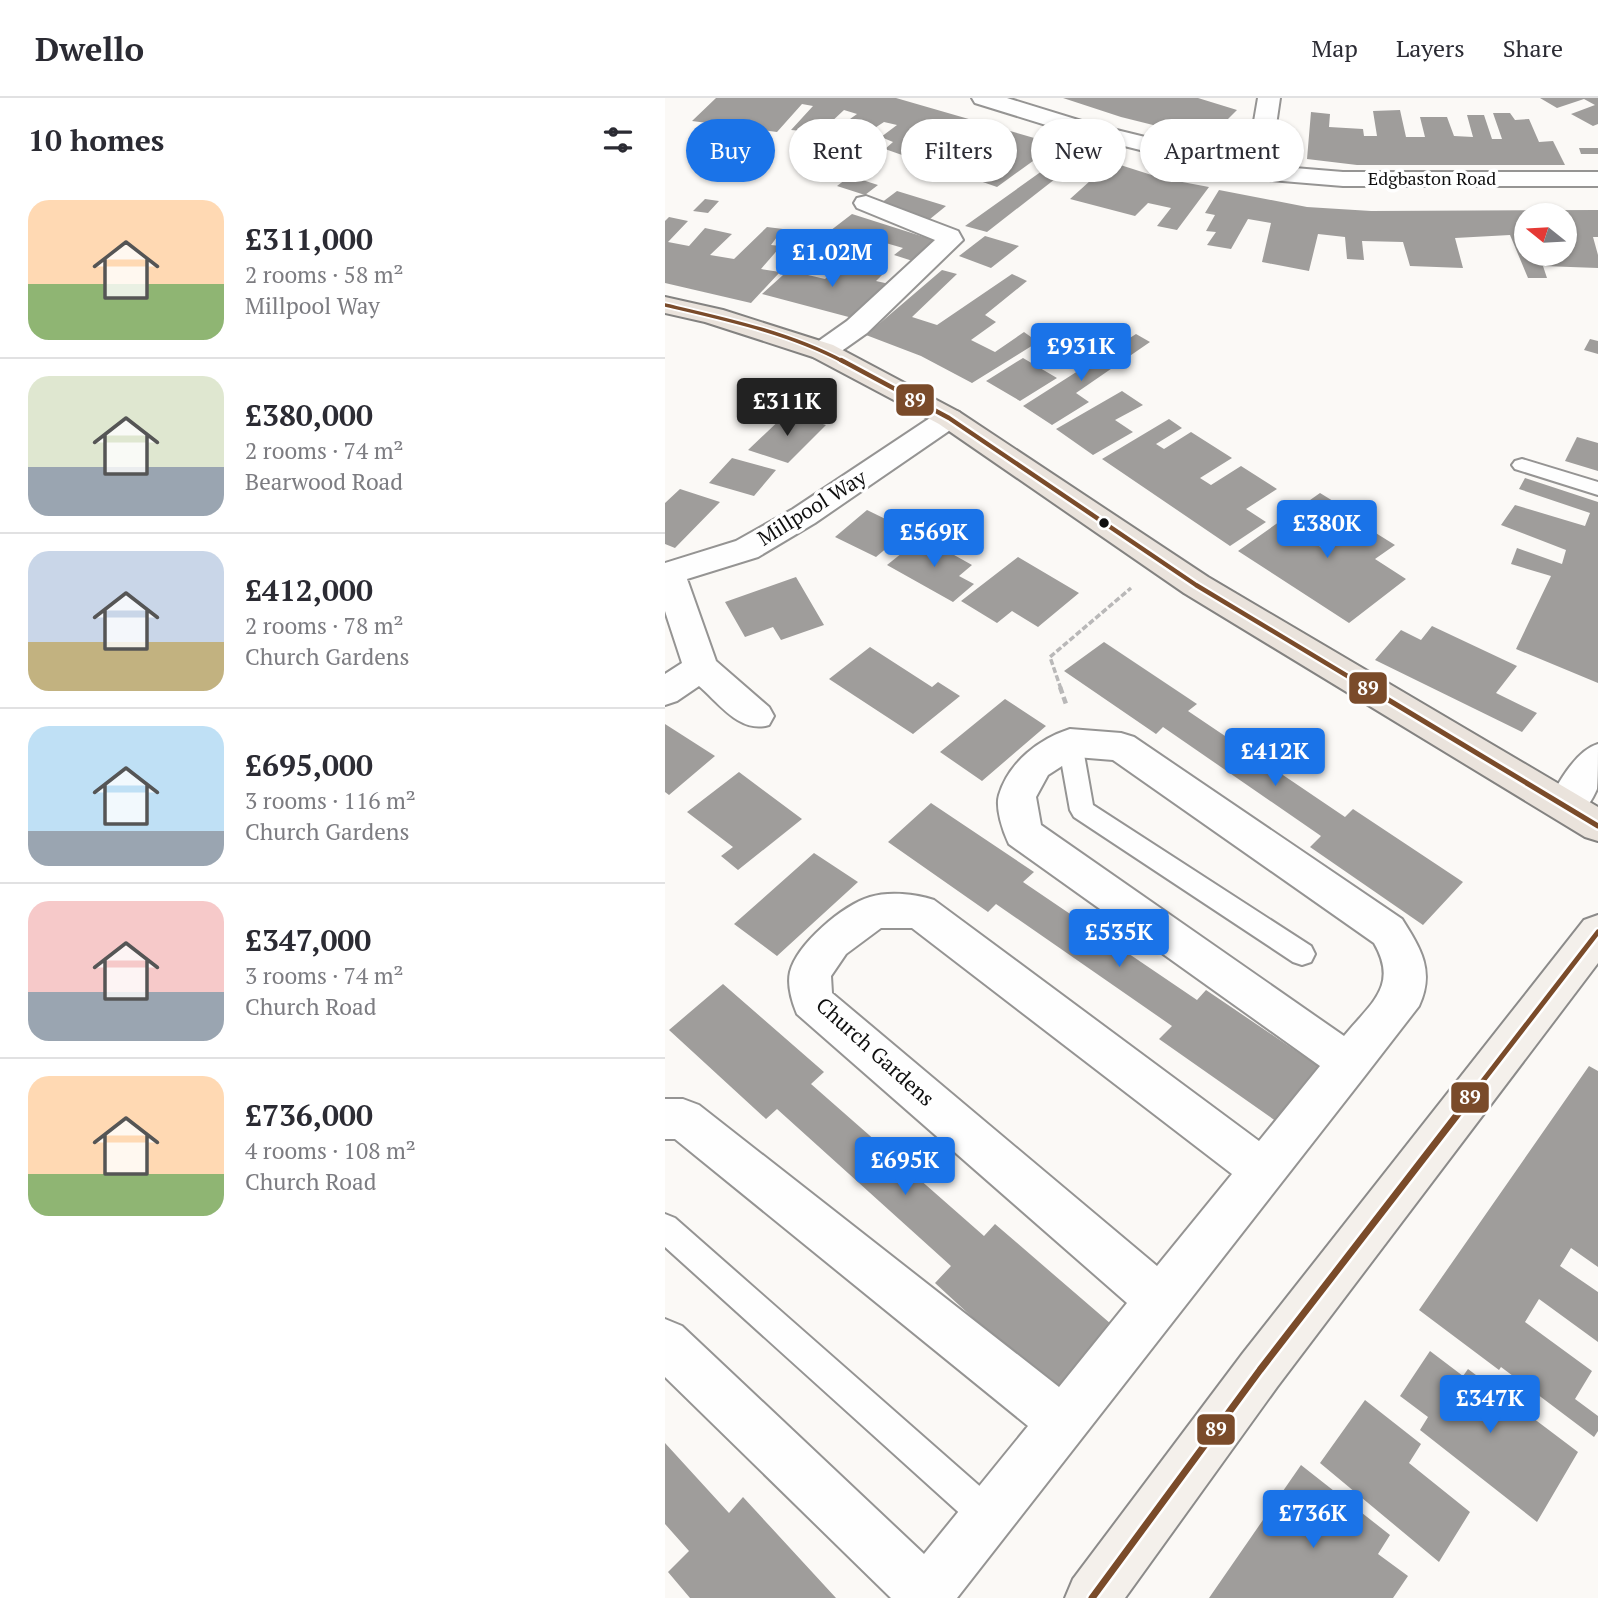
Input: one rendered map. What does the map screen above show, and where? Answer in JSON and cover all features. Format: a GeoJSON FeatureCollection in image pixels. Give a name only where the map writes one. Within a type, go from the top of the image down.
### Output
{"type":"FeatureCollection","features":[{"type":"Feature","properties":{"kind":"main road"},"geometry":{"type":"LineString","coordinates":[[665,304],[713,316],[823,351],[949,418],[1196,585],[1598,826]]}},
{"type":"Feature","properties":{"kind":"street","name":"Edgbaston Road"},"geometry":{"type":"LineString","coordinates":[[983,98],[1080,128],[1140,143]]}},
{"type":"Feature","properties":{"kind":"street"},"geometry":{"type":"LineString","coordinates":[[1266,119],[1269,98]]}},
{"type":"Feature","properties":{"kind":"street","name":"Edgbaston Road"},"geometry":{"type":"LineString","coordinates":[[1304,176],[1343,179],[1598,179]]}},
{"type":"Feature","properties":{"kind":"street"},"geometry":{"type":"LineString","coordinates":[[823,351],[857,327],[950,240],[949,236],[866,203]]}},
{"type":"Feature","properties":{"kind":"street","name":"Millpool Way"},"geometry":{"type":"LineString","coordinates":[[667,574],[747,549],[804,516],[949,418]]}},
{"type":"Feature","properties":{"kind":"street"},"geometry":{"type":"LineString","coordinates":[[667,574],[701,667],[756,716]]}},
{"type":"Feature","properties":{"kind":"street"},"geometry":{"type":"LineString","coordinates":[[665,692],[701,667]]}},
{"type":"Feature","properties":{"kind":"street"},"geometry":{"type":"LineString","coordinates":[[665,1343],[924,1596],[1349,1063],[1404,993],[1405,959],[1388,931],[1121,747],[1075,744],[1035,765],[1017,797],[1023,833],[1349,1063]]}},
{"type":"Feature","properties":{"kind":"street"},"geometry":{"type":"LineString","coordinates":[[1565,806],[1598,758]]}},
{"type":"Feature","properties":{"kind":"street","name":"Church Gardens"},"geometry":{"type":"LineString","coordinates":[[1160,1300],[812,1002],[810,973],[832,942],[874,912],[920,912],[1263,1171]]}},
{"type":"Feature","properties":{"kind":"street"},"geometry":{"type":"LineString","coordinates":[[1091,1598],[1261,1370],[1598,932]]}},
{"type":"Feature","properties":{"kind":"street"},"geometry":{"type":"LineString","coordinates":[[665,1119],[683,1119],[1063,1422]]}},
{"type":"Feature","properties":{"kind":"lane"},"geometry":{"type":"LineString","coordinates":[[1522,466],[1598,489]]}},
{"type":"Feature","properties":{"kind":"lane"},"geometry":{"type":"LineString","coordinates":[[1075,744],[1082,810],[1302,954]]}},
{"type":"Feature","properties":{"kind":"lane"},"geometry":{"type":"LineString","coordinates":[[665,1228],[988,1516]]}},
{"type":"Feature","properties":{"kind":"path"},"geometry":{"type":"LineString","coordinates":[[1075,744],[1050,657],[1161,561]]}},
{"type":"Feature","properties":{"kind":"building"},"geometry":{"type":"Polygon","coordinates":[[[716,98],[896,98],[969,119],[901,119],[901,155],[887,150],[893,142],[887,140],[887,132],[897,125],[887,123],[887,119],[850,119],[857,114],[844,110],[834,119],[801,119],[813,106],[802,104],[777,132],[775,119],[694,119],[716,98]]]}},
{"type":"Feature","properties":{"kind":"building"},"geometry":{"type":"Polygon","coordinates":[[[1063,98],[1198,98],[1237,110],[1228,119],[1140,119],[1140,122],[1063,98]]]}},
{"type":"Feature","properties":{"kind":"building"},"geometry":{"type":"Polygon","coordinates":[[[1540,98],[1598,98],[1598,124],[1593,126],[1571,114],[1595,105],[1584,99],[1557,108],[1540,98]]]}},
{"type":"Feature","properties":{"kind":"building"},"geometry":{"type":"Polygon","coordinates":[[[1400,110],[1406,137],[1425,137],[1420,117],[1447,117],[1454,136],[1473,137],[1467,115],[1484,115],[1492,139],[1502,139],[1493,113],[1510,113],[1515,120],[1529,119],[1539,142],[1553,141],[1565,165],[1357,165],[1307,159],[1311,112],[1330,114],[1329,127],[1363,129],[1364,136],[1377,136],[1373,111],[1400,110]]]}},
{"type":"Feature","properties":{"kind":"building"},"geometry":{"type":"Polygon","coordinates":[[[1017,133],[1031,137],[1031,162],[1017,173],[1017,133]]]}},
{"type":"Feature","properties":{"kind":"building"},"geometry":{"type":"Polygon","coordinates":[[[1579,148],[1598,148],[1598,154],[1581,154],[1579,148]]]}},
{"type":"Feature","properties":{"kind":"building"},"geometry":{"type":"Polygon","coordinates":[[[1126,167],[1140,171],[1140,182],[1182,182],[1209,187],[1177,230],[1157,226],[1171,208],[1148,203],[1135,216],[1070,199],[1089,182],[1126,182],[1126,167]]]}},
{"type":"Feature","properties":{"kind":"building"},"geometry":{"type":"Polygon","coordinates":[[[1031,179],[1031,182],[1051,182],[987,232],[965,226],[1031,179]]]}},
{"type":"Feature","properties":{"kind":"building"},"geometry":{"type":"Polygon","coordinates":[[[842,182],[869,182],[878,185],[865,195],[837,186],[842,182]]]}},
{"type":"Feature","properties":{"kind":"building"},"geometry":{"type":"Polygon","coordinates":[[[983,182],[1004,182],[997,187],[983,182]]]}},
{"type":"Feature","properties":{"kind":"building"},"geometry":{"type":"Polygon","coordinates":[[[1219,190],[1307,207],[1371,211],[1514,210],[1514,245],[1510,235],[1455,238],[1463,268],[1410,266],[1403,242],[1362,241],[1364,260],[1347,259],[1345,237],[1318,234],[1309,271],[1262,262],[1271,223],[1248,219],[1231,249],[1207,245],[1216,232],[1206,231],[1215,215],[1205,213],[1219,190]]]}},
{"type":"Feature","properties":{"kind":"building"},"geometry":{"type":"Polygon","coordinates":[[[897,191],[946,206],[930,219],[881,203],[897,191]]]}},
{"type":"Feature","properties":{"kind":"building"},"geometry":{"type":"Polygon","coordinates":[[[705,199],[719,201],[708,213],[693,211],[705,199]]]}},
{"type":"Feature","properties":{"kind":"building"},"geometry":{"type":"Polygon","coordinates":[[[1577,210],[1598,210],[1598,237],[1593,237],[1598,268],[1543,266],[1577,266],[1577,210]]]}},
{"type":"Feature","properties":{"kind":"building"},"geometry":{"type":"Polygon","coordinates":[[[852,214],[943,243],[919,263],[894,255],[903,248],[872,239],[863,246],[826,234],[852,214]]]}},
{"type":"Feature","properties":{"kind":"building"},"geometry":{"type":"Polygon","coordinates":[[[669,217],[688,221],[668,242],[689,246],[705,228],[732,234],[710,255],[734,259],[767,227],[783,229],[771,245],[781,246],[761,269],[780,272],[751,303],[665,283],[665,221],[669,217]]]}},
{"type":"Feature","properties":{"kind":"building"},"geometry":{"type":"Polygon","coordinates":[[[985,236],[1019,246],[991,268],[959,256],[985,236]]]}},
{"type":"Feature","properties":{"kind":"building"},"geometry":{"type":"Polygon","coordinates":[[[804,256],[810,258],[805,263],[817,266],[808,275],[825,279],[836,269],[851,273],[861,263],[887,270],[876,281],[894,285],[860,320],[762,294],[804,256]]]}},
{"type":"Feature","properties":{"kind":"building"},"geometry":{"type":"Polygon","coordinates":[[[1523,266],[1543,266],[1547,278],[1528,278],[1523,266]]]}},
{"type":"Feature","properties":{"kind":"building"},"geometry":{"type":"Polygon","coordinates":[[[942,270],[957,274],[912,317],[937,325],[1012,274],[1027,281],[985,315],[996,322],[971,340],[995,352],[1024,332],[1038,342],[972,383],[921,356],[866,335],[942,270]]]}},
{"type":"Feature","properties":{"kind":"building"},"geometry":{"type":"Polygon","coordinates":[[[1136,334],[1150,342],[1076,393],[1089,402],[1052,425],[1023,406],[1136,334]]]}},
{"type":"Feature","properties":{"kind":"building"},"geometry":{"type":"Polygon","coordinates":[[[1590,339],[1598,341],[1598,354],[1584,350],[1590,339]]]}},
{"type":"Feature","properties":{"kind":"building"},"geometry":{"type":"Polygon","coordinates":[[[1023,358],[1057,378],[1020,401],[986,381],[1023,358]]]}},
{"type":"Feature","properties":{"kind":"building"},"geometry":{"type":"Polygon","coordinates":[[[1122,391],[1143,405],[1115,420],[1133,432],[1093,455],[1056,429],[1122,391]]]}},
{"type":"Feature","properties":{"kind":"building"},"geometry":{"type":"Polygon","coordinates":[[[787,413],[826,425],[788,463],[748,450],[787,413]]]}},
{"type":"Feature","properties":{"kind":"building"},"geometry":{"type":"Polygon","coordinates":[[[1169,419],[1182,428],[1156,444],[1164,449],[1191,432],[1232,458],[1200,478],[1211,485],[1241,466],[1277,489],[1246,509],[1266,522],[1230,546],[1102,459],[1169,419]]]}},
{"type":"Feature","properties":{"kind":"building"},"geometry":{"type":"Polygon","coordinates":[[[1577,437],[1598,443],[1598,471],[1565,461],[1577,437]]]}},
{"type":"Feature","properties":{"kind":"building"},"geometry":{"type":"Polygon","coordinates":[[[732,458],[776,470],[754,496],[709,483],[732,458]]]}},
{"type":"Feature","properties":{"kind":"building"},"geometry":{"type":"Polygon","coordinates":[[[1525,478],[1598,502],[1598,683],[1516,649],[1551,576],[1511,564],[1517,548],[1562,564],[1566,550],[1501,525],[1515,505],[1585,526],[1590,513],[1519,489],[1525,478]]]}},
{"type":"Feature","properties":{"kind":"building"},"geometry":{"type":"Polygon","coordinates":[[[680,489],[720,502],[675,548],[665,544],[665,503],[680,489]]]}},
{"type":"Feature","properties":{"kind":"building"},"geometry":{"type":"Polygon","coordinates":[[[1320,493],[1346,509],[1306,537],[1322,548],[1358,522],[1395,545],[1375,559],[1406,579],[1349,623],[1238,551],[1320,493]]]}},
{"type":"Feature","properties":{"kind":"building"},"geometry":{"type":"Polygon","coordinates":[[[867,510],[908,530],[876,557],[835,537],[867,510]]]}},
{"type":"Feature","properties":{"kind":"building"},"geometry":{"type":"Polygon","coordinates":[[[922,537],[972,565],[959,576],[974,584],[953,602],[887,565],[922,537]]]}},
{"type":"Feature","properties":{"kind":"building"},"geometry":{"type":"Polygon","coordinates":[[[1018,557],[1079,593],[1038,627],[1012,611],[997,623],[961,601],[1018,557]]]}},
{"type":"Feature","properties":{"kind":"building"},"geometry":{"type":"Polygon","coordinates":[[[796,577],[824,625],[781,640],[773,627],[745,637],[725,602],[796,577]]]}},
{"type":"Feature","properties":{"kind":"building"},"geometry":{"type":"Polygon","coordinates":[[[1432,626],[1517,666],[1496,693],[1537,713],[1522,732],[1375,660],[1401,630],[1421,640],[1432,626]]]}},
{"type":"Feature","properties":{"kind":"building"},"geometry":{"type":"Polygon","coordinates":[[[1104,642],[1197,704],[1188,711],[1345,817],[1353,809],[1463,882],[1423,925],[1310,847],[1321,836],[1163,727],[1156,734],[1064,671],[1104,642]]]}},
{"type":"Feature","properties":{"kind":"building"},"geometry":{"type":"Polygon","coordinates":[[[870,647],[932,687],[938,682],[960,696],[913,734],[829,679],[870,647]]]}},
{"type":"Feature","properties":{"kind":"building"},"geometry":{"type":"Polygon","coordinates":[[[1005,699],[1046,726],[982,781],[940,752],[1005,699]]]}},
{"type":"Feature","properties":{"kind":"building"},"geometry":{"type":"Polygon","coordinates":[[[665,724],[715,756],[669,795],[665,792],[665,724]]]}},
{"type":"Feature","properties":{"kind":"building"},"geometry":{"type":"Polygon","coordinates":[[[739,772],[802,819],[738,870],[721,856],[733,847],[687,812],[739,772]]]}},
{"type":"Feature","properties":{"kind":"building"},"geometry":{"type":"Polygon","coordinates":[[[931,803],[1034,872],[1023,882],[1197,1000],[1206,990],[1327,1072],[1283,1126],[1159,1039],[1172,1026],[996,904],[988,912],[888,842],[931,803]]]}},
{"type":"Feature","properties":{"kind":"building"},"geometry":{"type":"Polygon","coordinates":[[[814,853],[858,882],[777,956],[734,924],[814,853]]]}},
{"type":"Feature","properties":{"kind":"building"},"geometry":{"type":"Polygon","coordinates":[[[723,984],[824,1072],[811,1084],[984,1236],[995,1224],[1118,1330],[1060,1398],[935,1283],[951,1266],[777,1109],[766,1119],[669,1030],[723,984]]]}},
{"type":"Feature","properties":{"kind":"building"},"geometry":{"type":"Polygon","coordinates":[[[1589,1066],[1598,1071],[1598,1267],[1571,1248],[1560,1266],[1598,1292],[1598,1342],[1539,1299],[1525,1322],[1592,1371],[1575,1399],[1598,1416],[1598,1431],[1594,1437],[1419,1310],[1589,1066]]]}},
{"type":"Feature","properties":{"kind":"building"},"geometry":{"type":"Polygon","coordinates":[[[1430,1351],[1463,1376],[1468,1369],[1578,1452],[1537,1522],[1420,1430],[1428,1417],[1400,1396],[1430,1351]]]}},
{"type":"Feature","properties":{"kind":"building"},"geometry":{"type":"Polygon","coordinates":[[[1365,1400],[1421,1444],[1409,1463],[1470,1512],[1439,1562],[1320,1463],[1365,1400]]]}},
{"type":"Feature","properties":{"kind":"building"},"geometry":{"type":"Polygon","coordinates":[[[665,1443],[729,1513],[743,1497],[836,1598],[690,1598],[668,1572],[689,1551],[665,1524],[665,1443]]]}},
{"type":"Feature","properties":{"kind":"building"},"geometry":{"type":"Polygon","coordinates":[[[1301,1465],[1390,1535],[1378,1554],[1408,1576],[1393,1598],[1209,1598],[1301,1465]]]}},
{"type":"Feature","properties":{"kind":"transit line","name":"89"},"geometry":{"type":"LineString","coordinates":[[665,305],[713,316],[823,351],[949,418],[1196,585],[1598,826]]}},
{"type":"Feature","properties":{"kind":"transit line","name":"89"},"geometry":{"type":"LineString","coordinates":[[1092,1598],[1260,1370],[1598,932]]}}]}
